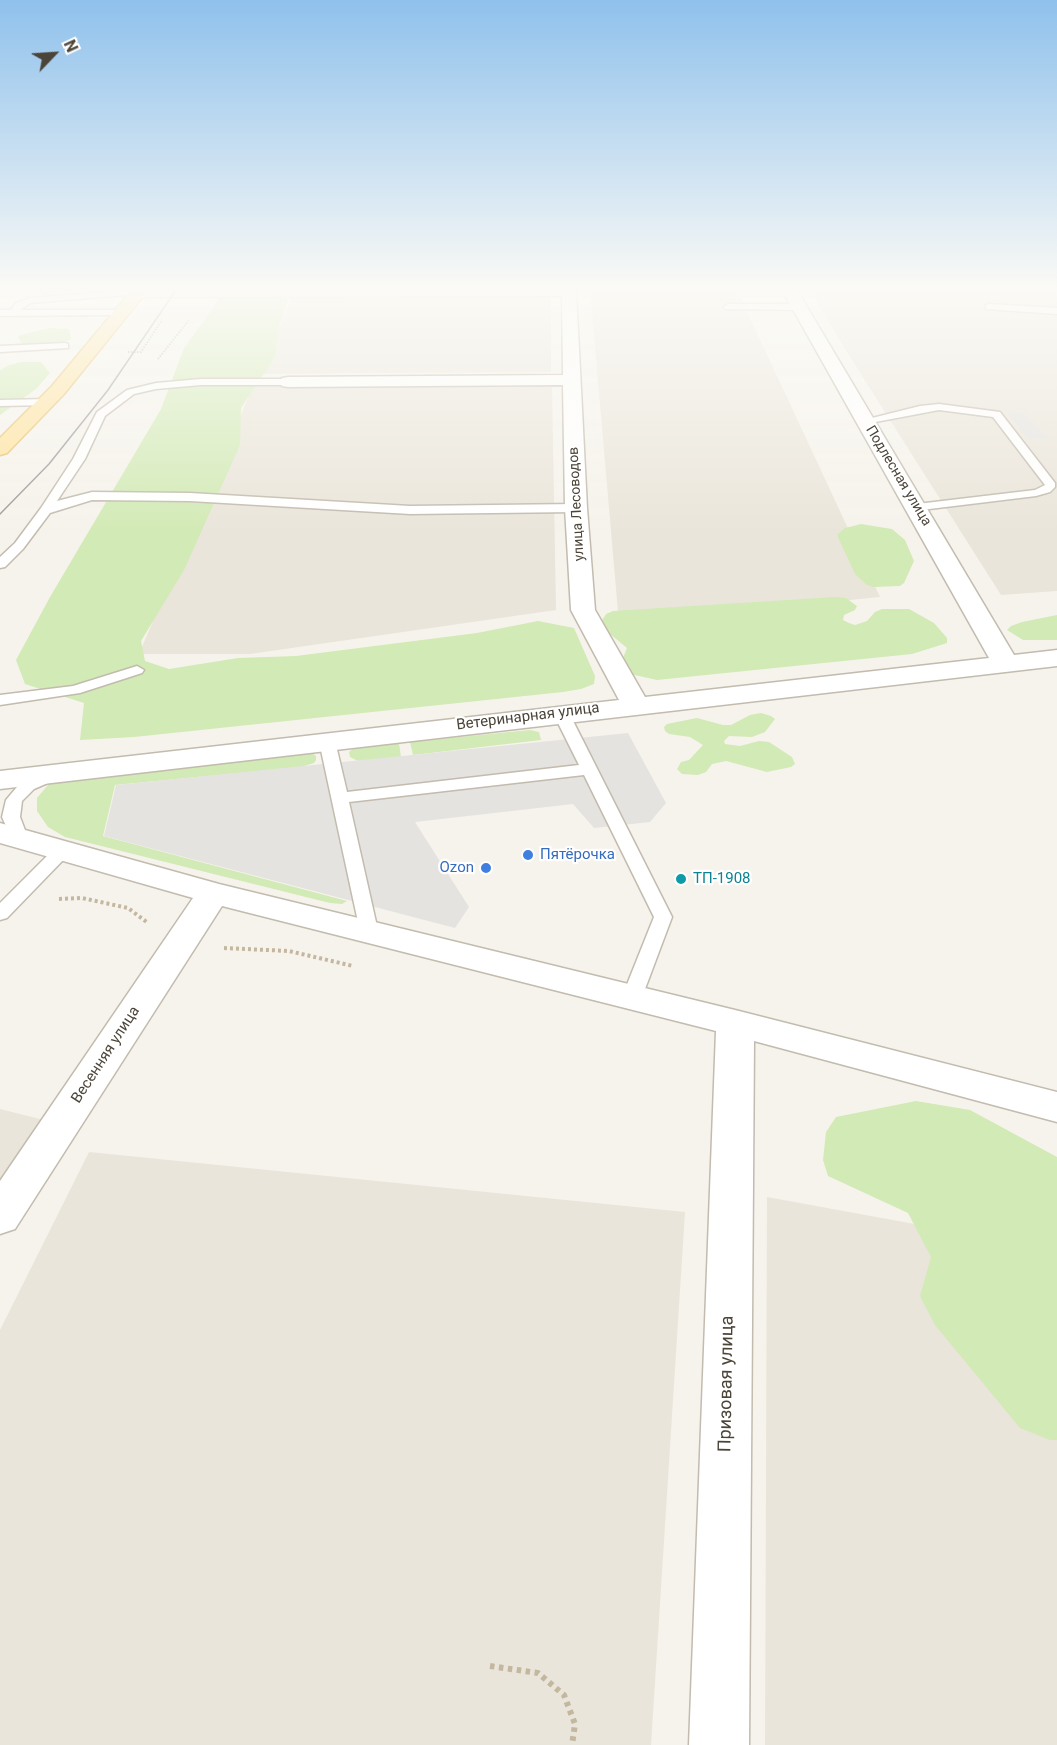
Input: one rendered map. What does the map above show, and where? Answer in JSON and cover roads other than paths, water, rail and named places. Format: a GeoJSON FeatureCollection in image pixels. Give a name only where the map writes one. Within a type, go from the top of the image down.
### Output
{"type":"FeatureCollection","features":[{"type":"Feature","properties":{"kind":"main road"},"geometry":{"type":"LineString","coordinates":[[0,449],[48,402],[73,371]]}},
{"type":"Feature","properties":{"kind":"street","name":"улица Лесоводов"},"geometry":{"type":"LineString","coordinates":[[571,371],[583,610],[636,705]]}},
{"type":"Feature","properties":{"kind":"street","name":"Подлесная улица"},"geometry":{"type":"LineString","coordinates":[[836,371],[1005,663]]}},
{"type":"Feature","properties":{"kind":"street"},"geometry":{"type":"LineString","coordinates":[[288,382],[571,380]]}},
{"type":"Feature","properties":{"kind":"street","name":"Ветеринарная улица"},"geometry":{"type":"LineString","coordinates":[[0,780],[1057,657]]}},
{"type":"Feature","properties":{"kind":"street"},"geometry":{"type":"LineString","coordinates":[[10,836],[213,893],[735,1023],[1057,1107]]}},
{"type":"Feature","properties":{"kind":"street","name":"Весенняя улица"},"geometry":{"type":"LineString","coordinates":[[0,1216],[213,893]]}},
{"type":"Feature","properties":{"kind":"street","name":"Призовая улица"},"geometry":{"type":"LineString","coordinates":[[719,1745],[735,1023]]}},
{"type":"Feature","properties":{"kind":"lane"},"geometry":{"type":"LineString","coordinates":[[0,564],[19,546],[46,510],[78,459],[101,414],[131,392],[156,386],[201,382],[288,382]]}},
{"type":"Feature","properties":{"kind":"lane"},"geometry":{"type":"LineString","coordinates":[[0,403],[48,402]]}},
{"type":"Feature","properties":{"kind":"lane"},"geometry":{"type":"LineString","coordinates":[[865,421],[939,407],[996,414],[1051,485],[1046,490],[1036,493],[917,508]]}},
{"type":"Feature","properties":{"kind":"lane"},"geometry":{"type":"LineString","coordinates":[[46,510],[72,500],[92,496],[190,497],[410,510],[534,511],[576,508]]}},
{"type":"Feature","properties":{"kind":"lane"},"geometry":{"type":"LineString","coordinates":[[0,700],[75,690],[137,670]]}},
{"type":"Feature","properties":{"kind":"lane"},"geometry":{"type":"LineString","coordinates":[[561,714],[663,917],[632,997]]}},
{"type":"Feature","properties":{"kind":"lane"},"geometry":{"type":"LineString","coordinates":[[327,741],[369,932]]}},
{"type":"Feature","properties":{"kind":"lane"},"geometry":{"type":"LineString","coordinates":[[340,798],[589,769]]}},
{"type":"Feature","properties":{"kind":"lane"},"geometry":{"type":"LineString","coordinates":[[10,836],[10,817],[14,800],[28,785],[59,773]]}},
{"type":"Feature","properties":{"kind":"lane"},"geometry":{"type":"LineString","coordinates":[[0,914],[62,850]]}},
{"type":"Feature","properties":{"kind":"tram line"},"geometry":{"type":"LineString","coordinates":[[0,514],[49,464],[121,371]]}},
{"type":"Feature","properties":{"kind":"place","name":"Пятёрочка"},"geometry":{"type":"Point","coordinates":[528,855]}},
{"type":"Feature","properties":{"kind":"place","name":"Ozon"},"geometry":{"type":"Point","coordinates":[486,868]}},
{"type":"Feature","properties":{"kind":"place","name":"ТП-1908"},"geometry":{"type":"Point","coordinates":[681,879]}}]}
